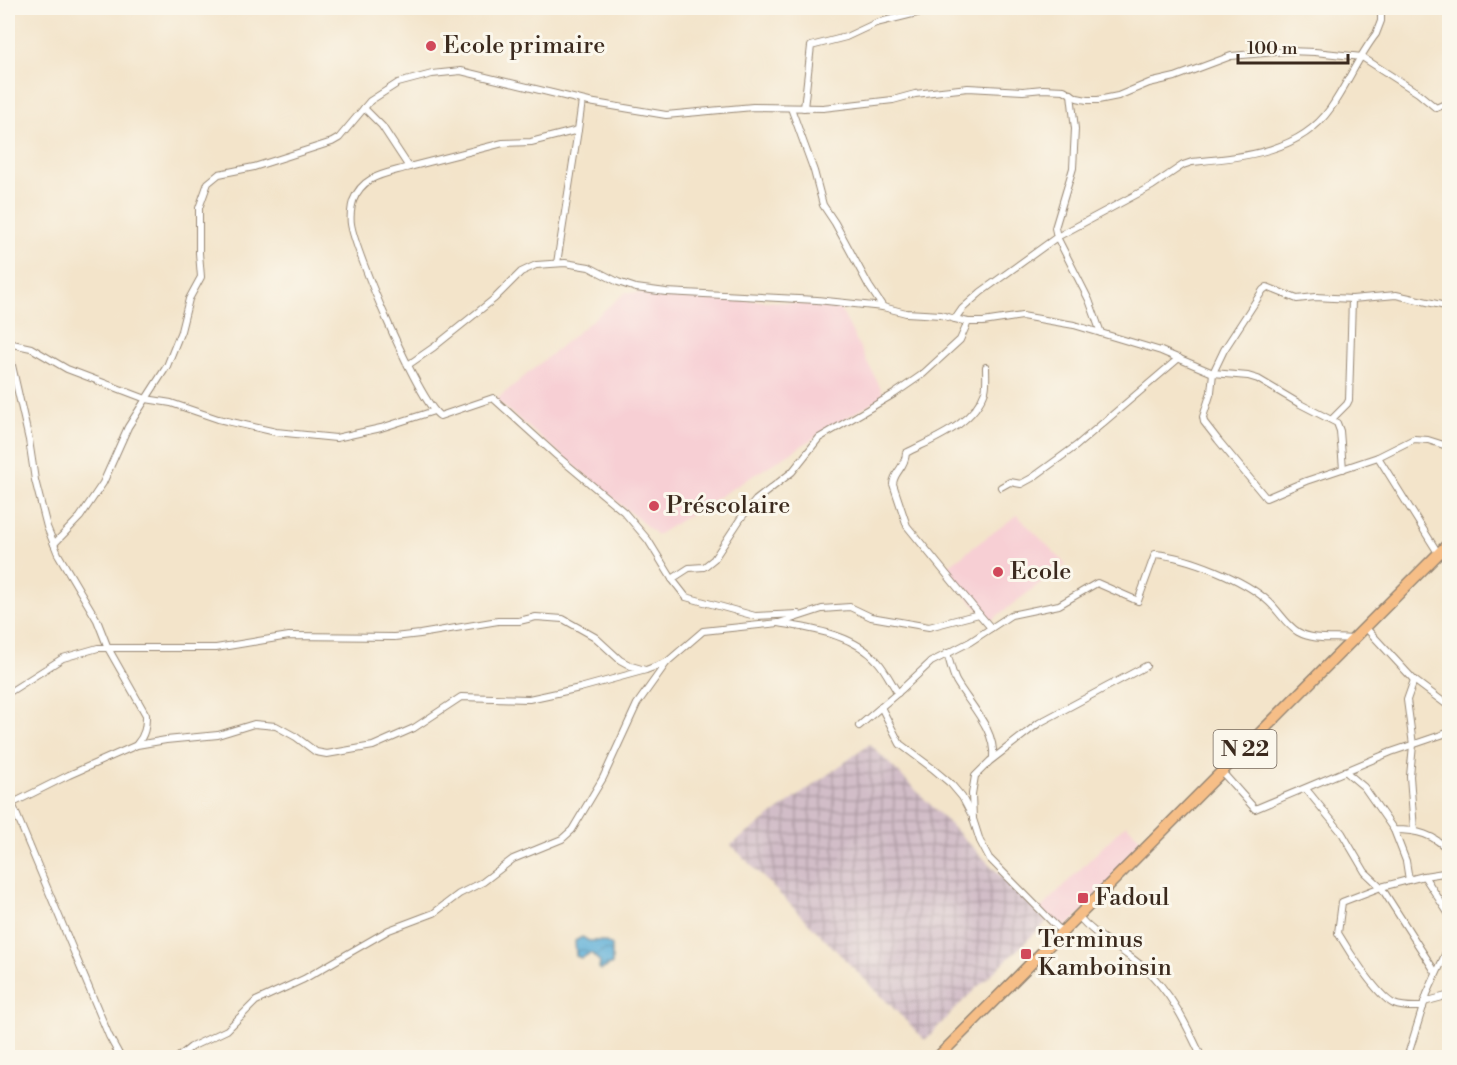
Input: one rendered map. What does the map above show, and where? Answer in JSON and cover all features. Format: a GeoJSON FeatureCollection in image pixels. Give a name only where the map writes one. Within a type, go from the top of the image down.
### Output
{"type":"FeatureCollection","features":[{"type":"Feature","properties":{"kind":"main road","name":"N 22"},"geometry":{"type":"LineString","coordinates":[[937,1058],[1449,542]]}},
{"type":"Feature","properties":{"kind":"street"},"geometry":{"type":"LineString","coordinates":[[804,108],[811,46],[846,37],[876,23],[938,8]]}},
{"type":"Feature","properties":{"kind":"street"},"geometry":{"type":"LineString","coordinates":[[955,319],[962,309],[981,292],[1057,237],[1152,186],[1183,165],[1275,149],[1314,127],[1330,109],[1376,34],[1381,21],[1381,8]]}},
{"type":"Feature","properties":{"kind":"street"},"geometry":{"type":"LineString","coordinates":[[54,544],[80,517],[103,483],[128,427],[167,366],[181,331],[189,299],[201,277],[199,208],[208,183],[219,174],[254,167],[332,142],[339,138],[370,100],[398,83],[432,74],[461,72],[582,100],[666,115],[753,106],[804,108],[857,105],[915,94],[968,88],[1023,91],[1043,88],[1064,90],[1087,100],[1118,96],[1149,83],[1175,77],[1231,56],[1287,51],[1362,57],[1418,93],[1436,108],[1449,102]]}},
{"type":"Feature","properties":{"kind":"street"},"geometry":{"type":"LineString","coordinates":[[1071,94],[1076,129],[1073,168],[1054,228],[1089,300],[1101,333]]}},
{"type":"Feature","properties":{"kind":"street"},"geometry":{"type":"LineString","coordinates":[[558,263],[582,100]]}},
{"type":"Feature","properties":{"kind":"street"},"geometry":{"type":"LineString","coordinates":[[364,108],[382,126],[409,167]]}},
{"type":"Feature","properties":{"kind":"street"},"geometry":{"type":"LineString","coordinates":[[791,108],[814,171],[823,205],[883,307]]}},
{"type":"Feature","properties":{"kind":"street"},"geometry":{"type":"LineString","coordinates":[[578,130],[531,142],[503,143],[409,167],[379,176],[362,185],[352,203],[350,224],[390,330],[434,411],[440,416],[450,414],[493,398],[556,456],[624,512],[648,540],[686,597],[755,616],[803,614]]}},
{"type":"Feature","properties":{"kind":"street"},"geometry":{"type":"LineString","coordinates":[[408,365],[494,299],[521,272],[536,265],[558,263],[589,267],[618,282],[636,288],[666,292],[817,300],[883,307],[906,313],[941,315],[968,322],[1022,316],[1074,325],[1161,351],[1213,373],[1258,379],[1337,423],[1340,431],[1343,469]]}},
{"type":"Feature","properties":{"kind":"street"},"geometry":{"type":"LineString","coordinates":[[1449,307],[1396,295],[1352,299],[1327,296],[1297,299],[1268,287],[1263,290],[1224,350],[1213,373],[1211,392],[1203,417],[1204,422],[1266,498],[1306,481],[1378,457],[1414,439],[1428,440],[1449,447]]}},
{"type":"Feature","properties":{"kind":"street"},"geometry":{"type":"LineString","coordinates":[[1332,419],[1349,400],[1352,299]]}},
{"type":"Feature","properties":{"kind":"street"},"geometry":{"type":"LineString","coordinates":[[672,579],[689,568],[704,567],[714,559],[756,500],[792,472],[819,438],[924,374],[960,340],[968,322]]}},
{"type":"Feature","properties":{"kind":"street"},"geometry":{"type":"LineString","coordinates":[[8,343],[31,348],[67,369],[146,399],[171,403],[218,419],[276,432],[336,438],[381,428],[434,411]]}},
{"type":"Feature","properties":{"kind":"street"},"geometry":{"type":"LineString","coordinates":[[8,348],[29,440],[34,480],[46,527],[97,620],[108,648],[146,715],[146,728],[137,745]]}},
{"type":"Feature","properties":{"kind":"street"},"geometry":{"type":"LineString","coordinates":[[1000,487],[1010,482],[1021,484],[1032,478],[1076,446],[1179,358]]}},
{"type":"Feature","properties":{"kind":"street"},"geometry":{"type":"LineString","coordinates":[[986,367],[986,389],[972,411],[958,425],[906,453],[905,463],[893,480],[893,484],[910,532],[991,628]]}},
{"type":"Feature","properties":{"kind":"street"},"geometry":{"type":"LineString","coordinates":[[1378,457],[1438,553]]}},
{"type":"Feature","properties":{"kind":"street"},"geometry":{"type":"LineString","coordinates":[[859,726],[931,662],[1011,615],[1059,605],[1096,583],[1138,601],[1155,554],[1171,555],[1255,590],[1299,633],[1322,639],[1335,637],[1352,639]]}},
{"type":"Feature","properties":{"kind":"street"},"geometry":{"type":"LineString","coordinates":[[177,1058],[191,1047],[227,1030],[256,1001],[304,979],[389,930],[434,914],[459,894],[483,882],[513,859],[562,839],[572,830],[603,778],[637,704],[667,662],[703,631],[778,623],[822,609],[850,607],[871,617],[929,627],[979,614]]}},
{"type":"Feature","properties":{"kind":"street"},"geometry":{"type":"LineString","coordinates":[[8,693],[63,658],[83,651],[108,648],[216,648],[289,636],[394,636],[498,621],[549,617],[563,619],[579,627],[595,637],[620,660],[646,670]]}},
{"type":"Feature","properties":{"kind":"street"},"geometry":{"type":"LineString","coordinates":[[778,623],[828,632],[860,647],[878,662],[898,693]]}},
{"type":"Feature","properties":{"kind":"street"},"geometry":{"type":"LineString","coordinates":[[1365,627],[1414,680],[1449,707]]}},
{"type":"Feature","properties":{"kind":"street"},"geometry":{"type":"LineString","coordinates":[[946,653],[955,679],[993,744],[993,758]]}},
{"type":"Feature","properties":{"kind":"street"},"geometry":{"type":"LineString","coordinates":[[13,803],[137,745],[218,735],[254,724],[263,724],[276,726],[316,752],[327,754],[373,746],[414,728],[461,697],[529,699],[580,688],[667,662]]}},
{"type":"Feature","properties":{"kind":"street"},"geometry":{"type":"LineString","coordinates":[[973,819],[972,794],[975,776],[993,758],[1039,723],[1146,666]]}},
{"type":"Feature","properties":{"kind":"street"},"geometry":{"type":"LineString","coordinates":[[1414,680],[1407,700],[1413,745],[1410,776],[1414,830]]}},
{"type":"Feature","properties":{"kind":"street"},"geometry":{"type":"LineString","coordinates":[[882,707],[900,744],[951,784],[962,797],[973,819],[980,841],[990,858],[1062,932]]}},
{"type":"Feature","properties":{"kind":"street"},"geometry":{"type":"LineString","coordinates":[[1222,772],[1255,809],[1449,732]]}},
{"type":"Feature","properties":{"kind":"street"},"geometry":{"type":"LineString","coordinates":[[1346,771],[1364,787],[1394,830],[1406,861],[1409,880]]}},
{"type":"Feature","properties":{"kind":"street"},"geometry":{"type":"LineString","coordinates":[[1306,789],[1342,833],[1365,872],[1381,887],[1436,973]]}},
{"type":"Feature","properties":{"kind":"street"},"geometry":{"type":"LineString","coordinates":[[8,794],[109,1036],[121,1058]]}},
{"type":"Feature","properties":{"kind":"street"},"geometry":{"type":"LineString","coordinates":[[1394,830],[1414,830],[1438,841],[1449,852]]}},
{"type":"Feature","properties":{"kind":"street"},"geometry":{"type":"LineString","coordinates":[[1449,872],[1381,887],[1342,902],[1338,933],[1363,972],[1395,1005],[1424,1004],[1449,996]]}},
{"type":"Feature","properties":{"kind":"street"},"geometry":{"type":"LineString","coordinates":[[1424,876],[1449,916]]}},
{"type":"Feature","properties":{"kind":"street"},"geometry":{"type":"LineString","coordinates":[[1078,916],[1100,937],[1135,961],[1154,978],[1179,1012],[1202,1058]]}},
{"type":"Feature","properties":{"kind":"street"},"geometry":{"type":"LineString","coordinates":[[1407,1058],[1424,1004],[1449,944]]}},
{"type":"Feature","properties":{"kind":"shaded area"},"geometry":{"type":"Polygon","coordinates":[[[626,292],[839,306],[884,395],[657,535],[496,400],[626,292]]]}},
{"type":"Feature","properties":{"kind":"shaded area"},"geometry":{"type":"Polygon","coordinates":[[[1017,515],[1066,564],[989,622],[944,569],[1017,515]]]}},
{"type":"Feature","properties":{"kind":"shaded area"},"geometry":{"type":"Polygon","coordinates":[[[870,744],[1047,922],[925,1040],[731,845],[870,744]]]}},
{"type":"Feature","properties":{"kind":"shaded area"},"geometry":{"type":"Polygon","coordinates":[[[1126,824],[1148,847],[1062,932],[1040,909],[1126,824]]]}},
{"type":"Feature","properties":{"kind":"water"},"geometry":{"type":"Polygon","coordinates":[[[582,937],[589,941],[604,941],[612,946],[612,964],[601,970],[600,962],[591,953],[581,958],[576,956],[575,941],[582,937]]]}},
{"type":"Feature","properties":{"kind":"place","name":"Ecole primaire"},"geometry":{"type":"Point","coordinates":[431,46]}},
{"type":"Feature","properties":{"kind":"place","name":"Préscolaire"},"geometry":{"type":"Point","coordinates":[654,506]}},
{"type":"Feature","properties":{"kind":"place","name":"Ecole"},"geometry":{"type":"Point","coordinates":[998,572]}},
{"type":"Feature","properties":{"kind":"place","name":"Fadoul"},"geometry":{"type":"Point","coordinates":[1083,898]}},
{"type":"Feature","properties":{"kind":"place","name":"Terminus Kamboinsin"},"geometry":{"type":"Point","coordinates":[1026,954]}}]}
